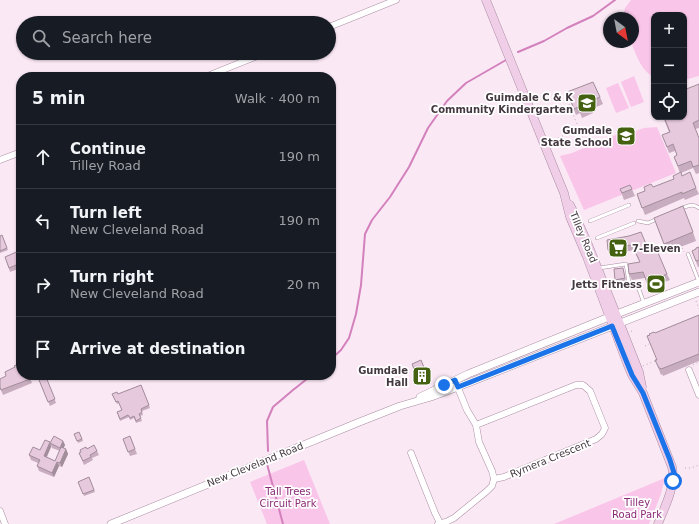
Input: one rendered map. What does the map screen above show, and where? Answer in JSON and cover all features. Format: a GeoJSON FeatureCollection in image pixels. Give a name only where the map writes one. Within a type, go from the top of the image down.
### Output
{"type":"FeatureCollection","features":[{"type":"Feature","properties":{"kind":"main road","name":"Tilley Road"},"geometry":{"type":"LineString","coordinates":[[486,0],[564,193],[578,220],[598,268],[612,315]]}},
{"type":"Feature","properties":{"kind":"main road","name":"Tilley Road"},"geometry":{"type":"LineString","coordinates":[[564,193],[570,217],[616,325],[632,375],[643,393],[674,473],[671,489],[658,524]]}},
{"type":"Feature","properties":{"kind":"street"},"geometry":{"type":"LineString","coordinates":[[336,24],[396,0]]}},
{"type":"Feature","properties":{"kind":"street"},"geometry":{"type":"LineString","coordinates":[[218,72],[248,60]]}},
{"type":"Feature","properties":{"kind":"street"},"geometry":{"type":"LineString","coordinates":[[0,160],[16,154]]}},
{"type":"Feature","properties":{"kind":"street","name":"New Cleveland Road"},"geometry":{"type":"LineString","coordinates":[[113,524],[400,406],[455,380],[612,315],[699,282]]}},
{"type":"Feature","properties":{"kind":"street","name":"New Cleveland Road"},"geometry":{"type":"LineString","coordinates":[[400,406],[458,387],[699,292]]}},
{"type":"Feature","properties":{"kind":"street"},"geometry":{"type":"LineString","coordinates":[[689,370],[699,395]]}},
{"type":"Feature","properties":{"kind":"street"},"geometry":{"type":"LineString","coordinates":[[411,453],[439,523],[451,520],[488,491],[492,486],[494,479],[492,471],[479,442],[476,425],[469,414],[455,380]]}},
{"type":"Feature","properties":{"kind":"street","name":"Rymera Crescent"},"geometry":{"type":"LineString","coordinates":[[476,425],[576,385],[583,385],[590,391],[605,428],[602,434],[596,439],[504,477],[494,479]]}},
{"type":"Feature","properties":{"kind":"street"},"geometry":{"type":"LineString","coordinates":[[0,511],[5,524]]}},
{"type":"Feature","properties":{"kind":"lane"},"geometry":{"type":"LineString","coordinates":[[677,210],[691,204],[699,208]]}},
{"type":"Feature","properties":{"kind":"lane"},"geometry":{"type":"LineString","coordinates":[[590,221],[629,205]]}},
{"type":"Feature","properties":{"kind":"lane"},"geometry":{"type":"LineString","coordinates":[[597,238],[636,222],[648,223],[662,217]]}},
{"type":"Feature","properties":{"kind":"lane"},"geometry":{"type":"LineString","coordinates":[[688,254],[699,282]]}},
{"type":"Feature","properties":{"kind":"lane"},"geometry":{"type":"LineString","coordinates":[[598,268],[626,264],[629,284],[638,287],[644,303]]}},
{"type":"Feature","properties":{"kind":"path"},"geometry":{"type":"LineString","coordinates":[[550,141],[579,129],[568,102]]}},
{"type":"Feature","properties":{"kind":"path"},"geometry":{"type":"LineString","coordinates":[[696,301],[699,309]]}},
{"type":"Feature","properties":{"kind":"path"},"geometry":{"type":"LineString","coordinates":[[645,346],[650,344]]}},
{"type":"Feature","properties":{"kind":"path"},"geometry":{"type":"LineString","coordinates":[[641,366],[656,360]]}},
{"type":"Feature","properties":{"kind":"path"},"geometry":{"type":"LineString","coordinates":[[685,468],[691,468],[699,465]]}},
{"type":"Feature","properties":{"kind":"green space"},"geometry":{"type":"Polygon","coordinates":[[[631,0],[699,0],[699,76],[687,79],[687,12],[651,12],[651,75],[642,66],[634,48],[639,48],[639,12],[624,12],[625,8],[631,0]]]}},
{"type":"Feature","properties":{"kind":"green space"},"geometry":{"type":"Polygon","coordinates":[[[634,76],[644,102],[631,107],[621,82],[634,76]]]}},
{"type":"Feature","properties":{"kind":"green space"},"geometry":{"type":"Polygon","coordinates":[[[618,83],[629,108],[616,113],[606,88],[618,83]]]}},
{"type":"Feature","properties":{"kind":"green space"},"geometry":{"type":"Polygon","coordinates":[[[657,127],[676,173],[584,210],[560,156],[572,153],[621,133],[627,134],[644,128],[657,127]]]}},
{"type":"Feature","properties":{"kind":"green space","name":"Tall Trees Circuit Park"},"geometry":{"type":"Polygon","coordinates":[[[304,460],[330,524],[267,524],[250,482],[304,460]]]}},
{"type":"Feature","properties":{"kind":"green space","name":"Tilley Road Park"},"geometry":{"type":"Polygon","coordinates":[[[665,478],[661,494],[649,524],[554,524],[665,478]]]}},
{"type":"Feature","properties":{"kind":"building"},"geometry":{"type":"Polygon","coordinates":[[[593,82],[600,97],[589,102],[591,106],[579,111],[578,107],[574,109],[567,92],[593,82]]]}},
{"type":"Feature","properties":{"kind":"building"},"geometry":{"type":"Polygon","coordinates":[[[699,84],[699,120],[693,123],[699,138],[699,165],[693,167],[691,161],[678,166],[674,157],[677,155],[673,144],[667,147],[662,135],[670,132],[665,120],[687,120],[687,89],[699,84]]]}},
{"type":"Feature","properties":{"kind":"building"},"geometry":{"type":"Polygon","coordinates":[[[681,172],[682,176],[690,172],[696,188],[642,208],[637,194],[645,191],[644,187],[651,184],[653,187],[674,179],[673,176],[681,172]]]}},
{"type":"Feature","properties":{"kind":"building"},"geometry":{"type":"Polygon","coordinates":[[[630,185],[632,189],[622,193],[620,189],[630,185]]]}},
{"type":"Feature","properties":{"kind":"building"},"geometry":{"type":"Polygon","coordinates":[[[683,206],[693,232],[664,244],[654,218],[683,206]]]}},
{"type":"Feature","properties":{"kind":"building"},"geometry":{"type":"Polygon","coordinates":[[[641,232],[649,251],[656,248],[667,274],[660,277],[661,280],[648,285],[643,272],[629,274],[628,264],[640,262],[632,245],[608,250],[607,240],[641,232]]]}},
{"type":"Feature","properties":{"kind":"building"},"geometry":{"type":"Polygon","coordinates":[[[2,235],[7,248],[0,251],[0,236],[2,235]]]}},
{"type":"Feature","properties":{"kind":"building"},"geometry":{"type":"Polygon","coordinates":[[[699,247],[699,260],[696,261],[692,251],[699,247]]]}},
{"type":"Feature","properties":{"kind":"building"},"geometry":{"type":"Polygon","coordinates":[[[16,252],[16,265],[9,268],[5,257],[16,252]]]}},
{"type":"Feature","properties":{"kind":"building"},"geometry":{"type":"Polygon","coordinates":[[[623,268],[625,278],[615,280],[614,269],[623,268]]]}},
{"type":"Feature","properties":{"kind":"building"},"geometry":{"type":"Polygon","coordinates":[[[699,315],[699,354],[661,369],[659,368],[647,336],[699,315]]]}},
{"type":"Feature","properties":{"kind":"building"},"geometry":{"type":"Polygon","coordinates":[[[421,360],[427,375],[418,379],[412,364],[421,360]]]}},
{"type":"Feature","properties":{"kind":"building"},"geometry":{"type":"Polygon","coordinates":[[[16,365],[16,380],[27,380],[1,390],[0,379],[6,376],[5,372],[15,367],[14,366],[16,365]]]}},
{"type":"Feature","properties":{"kind":"building"},"geometry":{"type":"Polygon","coordinates":[[[39,380],[47,380],[55,399],[48,402],[39,380]]]}},
{"type":"Feature","properties":{"kind":"building"},"geometry":{"type":"Polygon","coordinates":[[[141,385],[149,405],[141,409],[142,412],[139,414],[141,418],[136,421],[134,416],[130,418],[128,415],[120,419],[117,412],[122,410],[118,401],[116,402],[112,394],[117,392],[118,394],[141,385]]]}},
{"type":"Feature","properties":{"kind":"building"},"geometry":{"type":"Polygon","coordinates":[[[79,432],[82,439],[77,441],[74,434],[79,432]]]}},
{"type":"Feature","properties":{"kind":"building"},"geometry":{"type":"Polygon","coordinates":[[[54,436],[63,441],[60,448],[50,443],[54,436]]]}},
{"type":"Feature","properties":{"kind":"building"},"geometry":{"type":"Polygon","coordinates":[[[130,436],[135,449],[128,452],[123,439],[130,436]]]}},
{"type":"Feature","properties":{"kind":"building"},"geometry":{"type":"Polygon","coordinates":[[[45,440],[50,442],[44,456],[55,461],[61,447],[66,449],[60,463],[57,462],[52,473],[37,466],[40,460],[29,455],[33,447],[40,450],[45,440]]]}},
{"type":"Feature","properties":{"kind":"building"},"geometry":{"type":"Polygon","coordinates":[[[94,445],[97,451],[90,455],[91,457],[83,461],[79,453],[81,452],[80,450],[86,447],[87,449],[94,445]]]}},
{"type":"Feature","properties":{"kind":"building"},"geometry":{"type":"Polygon","coordinates":[[[89,477],[94,490],[83,494],[78,482],[89,477]]]}},
{"type":"Feature","properties":{"kind":"waterway"},"geometry":{"type":"LineString","coordinates":[[518,52],[544,41],[593,16],[615,0]]}},
{"type":"Feature","properties":{"kind":"waterway"},"geometry":{"type":"LineString","coordinates":[[336,354],[349,338],[356,314],[361,285],[365,234],[372,220],[390,197],[409,167],[428,128],[447,101],[466,83],[506,60]]}},
{"type":"Feature","properties":{"kind":"waterway"},"geometry":{"type":"LineString","coordinates":[[268,451],[267,421],[273,407],[306,380]]}},
{"type":"Feature","properties":{"kind":"waterway"},"geometry":{"type":"LineString","coordinates":[[267,464],[283,524]]}},
{"type":"Feature","properties":{"kind":"place","name":"Guimdale C & K Community Kindergarten"},"geometry":{"type":"Point","coordinates":[587,103]}},
{"type":"Feature","properties":{"kind":"place","name":"Gumdale State School"},"geometry":{"type":"Point","coordinates":[626,136]}},
{"type":"Feature","properties":{"kind":"place","name":"7-Eleven"},"geometry":{"type":"Point","coordinates":[618,248]}},
{"type":"Feature","properties":{"kind":"place","name":"Jetts Fitness"},"geometry":{"type":"Point","coordinates":[656,284]}},
{"type":"Feature","properties":{"kind":"place","name":"Gumdale Hall"},"geometry":{"type":"Point","coordinates":[422,376]}},
{"type":"Feature","properties":{"kind":"route"},"geometry":{"type":"LineString","coordinates":[[444,385],[455,380],[458,387],[612,326],[632,375],[643,393],[670,460],[674,473],[673,481]]}}]}
